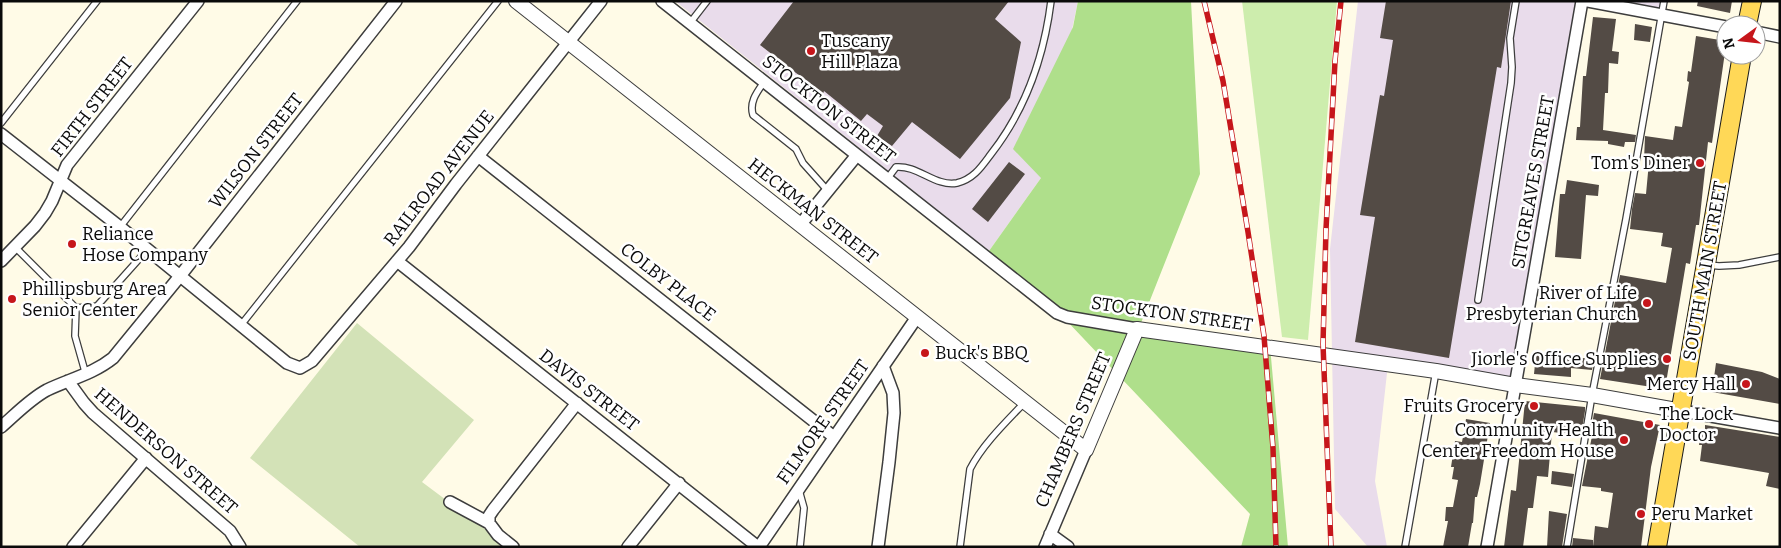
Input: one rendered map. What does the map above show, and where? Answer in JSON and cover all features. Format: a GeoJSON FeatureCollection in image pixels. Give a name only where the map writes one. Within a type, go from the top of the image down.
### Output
{"type":"FeatureCollection","features":[{"type":"Feature","properties":{"kind":"main road"},"geometry":{"type":"LineString","coordinates":[[1749,15],[1752,1]]}},
{"type":"Feature","properties":{"kind":"main road","name":"SOUTH MAIN STREET"},"geometry":{"type":"LineString","coordinates":[[1657,547],[1740,65]]}},
{"type":"Feature","properties":{"kind":"street","name":"FIRTH STREET"},"geometry":{"type":"LineString","coordinates":[[1,261],[45,213],[67,165],[198,1]]}},
{"type":"Feature","properties":{"kind":"street","name":"WILSON STREET"},"geometry":{"type":"LineString","coordinates":[[1,427],[37,396],[101,368],[113,358],[180,276],[396,1]]}},
{"type":"Feature","properties":{"kind":"street","name":"HECKMAN STREET"},"geometry":{"type":"LineString","coordinates":[[516,1],[1086,450]]}},
{"type":"Feature","properties":{"kind":"street","name":"RAILROAD AVENUE"},"geometry":{"type":"LineString","coordinates":[[241,326],[287,363],[298,368],[306,366],[312,361],[397,261],[601,1]]}},
{"type":"Feature","properties":{"kind":"street","name":"STOCKTON STREET"},"geometry":{"type":"LineString","coordinates":[[662,1],[1057,313],[1067,318],[1592,395],[1780,428]]}},
{"type":"Feature","properties":{"kind":"street","name":"SITGREAVES STREET"},"geometry":{"type":"LineString","coordinates":[[1487,547],[1582,1]]}},
{"type":"Feature","properties":{"kind":"street"},"geometry":{"type":"LineString","coordinates":[[1588,1],[1716,25]]}},
{"type":"Feature","properties":{"kind":"street"},"geometry":{"type":"LineString","coordinates":[[1766,34],[1780,37]]}},
{"type":"Feature","properties":{"kind":"street"},"geometry":{"type":"LineString","coordinates":[[1,134],[120,227],[241,326]]}},
{"type":"Feature","properties":{"kind":"street"},"geometry":{"type":"LineString","coordinates":[[800,224],[858,155]]}},
{"type":"Feature","properties":{"kind":"street","name":"COLBY PLACE"},"geometry":{"type":"LineString","coordinates":[[478,156],[834,437]]}},
{"type":"Feature","properties":{"kind":"street","name":"DAVIS STREET"},"geometry":{"type":"LineString","coordinates":[[397,261],[759,547]]}},
{"type":"Feature","properties":{"kind":"street","name":"FILMORE STREET"},"geometry":{"type":"LineString","coordinates":[[759,547],[917,317]]}},
{"type":"Feature","properties":{"kind":"street","name":"CHAMBERS STREET"},"geometry":{"type":"LineString","coordinates":[[1044,547],[1137,328]]}},
{"type":"Feature","properties":{"kind":"street"},"geometry":{"type":"LineString","coordinates":[[878,547],[894,413],[893,393],[883,366]]}},
{"type":"Feature","properties":{"kind":"street","name":"HENDERSON STREET"},"geometry":{"type":"LineString","coordinates":[[68,381],[93,413],[230,531],[240,547]]}},
{"type":"Feature","properties":{"kind":"street"},"geometry":{"type":"LineString","coordinates":[[489,522],[489,516],[493,510],[577,403]]}},
{"type":"Feature","properties":{"kind":"street"},"geometry":{"type":"LineString","coordinates":[[73,547],[146,458]]}},
{"type":"Feature","properties":{"kind":"street"},"geometry":{"type":"LineString","coordinates":[[628,547],[679,483]]}},
{"type":"Feature","properties":{"kind":"street"},"geometry":{"type":"LineString","coordinates":[[450,502],[489,522],[498,535],[513,547]]}},
{"type":"Feature","properties":{"kind":"street"},"geometry":{"type":"LineString","coordinates":[[1050,534],[1068,547]]}},
{"type":"Feature","properties":{"kind":"lane"},"geometry":{"type":"LineString","coordinates":[[1,123],[97,1]]}},
{"type":"Feature","properties":{"kind":"lane"},"geometry":{"type":"LineString","coordinates":[[120,227],[297,1]]}},
{"type":"Feature","properties":{"kind":"lane"},"geometry":{"type":"LineString","coordinates":[[241,326],[498,1]]}},
{"type":"Feature","properties":{"kind":"lane"},"geometry":{"type":"LineString","coordinates":[[690,23],[707,1]]}},
{"type":"Feature","properties":{"kind":"lane"},"geometry":{"type":"LineString","coordinates":[[887,179],[896,167],[905,166],[944,184],[958,182],[976,174],[1014,119],[1029,89],[1041,52],[1050,1]]}},
{"type":"Feature","properties":{"kind":"lane"},"geometry":{"type":"LineString","coordinates":[[1478,300],[1511,84],[1510,38],[1516,1]]}},
{"type":"Feature","properties":{"kind":"lane"},"geometry":{"type":"LineString","coordinates":[[1567,547],[1592,395],[1626,219],[1664,1]]}},
{"type":"Feature","properties":{"kind":"lane"},"geometry":{"type":"LineString","coordinates":[[764,82],[753,100],[751,108],[753,115],[796,149],[803,163],[828,191]]}},
{"type":"Feature","properties":{"kind":"lane"},"geometry":{"type":"LineString","coordinates":[[15,247],[76,308],[75,336],[86,375]]}},
{"type":"Feature","properties":{"kind":"lane"},"geometry":{"type":"LineString","coordinates":[[76,308],[97,306],[148,250]]}},
{"type":"Feature","properties":{"kind":"lane"},"geometry":{"type":"LineString","coordinates":[[1706,264],[1719,266],[1739,265],[1780,257]]}},
{"type":"Feature","properties":{"kind":"lane"},"geometry":{"type":"LineString","coordinates":[[1405,547],[1436,372]]}},
{"type":"Feature","properties":{"kind":"lane"},"geometry":{"type":"LineString","coordinates":[[960,547],[970,469],[975,459],[1025,401]]}},
{"type":"Feature","properties":{"kind":"lane"},"geometry":{"type":"LineString","coordinates":[[799,488],[804,508],[800,547]]}},
{"type":"Feature","properties":{"kind":"shaded area"},"geometry":{"type":"Polygon","coordinates":[[[675,1],[1078,1],[1041,178],[989,251],[675,1]]]}},
{"type":"Feature","properties":{"kind":"shaded area"},"geometry":{"type":"Polygon","coordinates":[[[1358,1],[1585,1],[1521,386],[1388,364],[1375,481],[1387,547],[1368,547],[1335,509],[1330,249],[1358,1]]]}},
{"type":"Feature","properties":{"kind":"shaded area"},"geometry":{"type":"Polygon","coordinates":[[[1596,1],[1662,1],[1660,13],[1596,1]]]}},
{"type":"Feature","properties":{"kind":"green space"},"geometry":{"type":"Polygon","coordinates":[[[1078,1],[1191,1],[1200,174],[1139,328],[1270,346],[1288,547],[1241,547],[1250,514],[1065,319],[989,251],[1041,178],[1013,149],[1073,27],[1078,1]]]}},
{"type":"Feature","properties":{"kind":"green space"},"geometry":{"type":"Polygon","coordinates":[[[1242,1],[1337,1],[1308,340],[1282,337],[1242,1]]]}},
{"type":"Feature","properties":{"kind":"green space"},"geometry":{"type":"Polygon","coordinates":[[[357,323],[474,420],[422,482],[509,547],[360,547],[250,458],[357,323]]]}},
{"type":"Feature","properties":{"kind":"building"},"geometry":{"type":"Polygon","coordinates":[[[794,1],[1009,1],[995,19],[1021,42],[1010,98],[960,159],[912,122],[892,146],[877,136],[883,126],[867,114],[861,121],[824,91],[823,94],[760,45],[794,1]]]}},
{"type":"Feature","properties":{"kind":"building"},"geometry":{"type":"Polygon","coordinates":[[[1386,1],[1511,1],[1501,68],[1497,67],[1449,358],[1355,342],[1375,217],[1360,215],[1380,95],[1384,96],[1393,40],[1380,38],[1386,1]]]}},
{"type":"Feature","properties":{"kind":"building"},"geometry":{"type":"Polygon","coordinates":[[[1698,1],[1732,1],[1730,13],[1697,6],[1698,1]]]}},
{"type":"Feature","properties":{"kind":"building"},"geometry":{"type":"Polygon","coordinates":[[[1593,17],[1616,19],[1612,51],[1619,52],[1618,64],[1609,63],[1608,93],[1605,93],[1603,130],[1636,135],[1635,142],[1625,142],[1624,147],[1608,144],[1608,141],[1576,140],[1577,127],[1580,127],[1583,76],[1586,76],[1593,17]]]}},
{"type":"Feature","properties":{"kind":"building"},"geometry":{"type":"Polygon","coordinates":[[[1635,24],[1652,27],[1650,42],[1634,40],[1635,24]]]}},
{"type":"Feature","properties":{"kind":"building"},"geometry":{"type":"Polygon","coordinates":[[[1696,36],[1716,39],[1716,65],[1723,65],[1712,143],[1708,142],[1699,225],[1696,225],[1690,264],[1686,263],[1665,389],[1600,379],[1620,275],[1666,283],[1672,248],[1661,246],[1663,233],[1630,229],[1632,209],[1635,193],[1646,194],[1649,162],[1644,161],[1645,136],[1673,140],[1675,126],[1682,127],[1689,82],[1687,81],[1688,71],[1691,72],[1696,36]]]}},
{"type":"Feature","properties":{"kind":"building"},"geometry":{"type":"Polygon","coordinates":[[[1009,162],[1025,174],[988,222],[972,209],[1009,162]]]}},
{"type":"Feature","properties":{"kind":"building"},"geometry":{"type":"Polygon","coordinates":[[[1567,180],[1599,185],[1598,196],[1586,195],[1581,259],[1555,257],[1560,194],[1565,194],[1567,180]]]}},
{"type":"Feature","properties":{"kind":"building"},"geometry":{"type":"Polygon","coordinates":[[[1536,354],[1594,359],[1592,370],[1571,368],[1571,377],[1534,374],[1536,354]]]}},
{"type":"Feature","properties":{"kind":"building","name":"Mercy Hall"},"geometry":{"type":"Polygon","coordinates":[[[1716,363],[1762,372],[1780,379],[1780,404],[1712,392],[1716,363]]]}},
{"type":"Feature","properties":{"kind":"building"},"geometry":{"type":"Polygon","coordinates":[[[1525,401],[1585,407],[1585,411],[1581,435],[1552,432],[1548,477],[1537,476],[1533,508],[1528,508],[1523,547],[1504,547],[1511,490],[1516,491],[1525,401]]]}},
{"type":"Feature","properties":{"kind":"building"},"geometry":{"type":"Polygon","coordinates":[[[1594,413],[1660,425],[1651,467],[1641,547],[1593,547],[1595,526],[1608,528],[1613,493],[1601,491],[1601,488],[1582,486],[1592,436],[1590,436],[1594,413]]]}},
{"type":"Feature","properties":{"kind":"building"},"geometry":{"type":"Polygon","coordinates":[[[1466,419],[1490,423],[1480,484],[1477,497],[1475,497],[1473,523],[1468,547],[1443,547],[1448,521],[1445,521],[1446,507],[1453,507],[1458,480],[1452,479],[1454,467],[1451,467],[1455,441],[1462,442],[1466,419]]]}},
{"type":"Feature","properties":{"kind":"building"},"geometry":{"type":"Polygon","coordinates":[[[1705,425],[1780,437],[1780,489],[1766,486],[1769,473],[1700,461],[1702,445],[1699,445],[1701,434],[1705,434],[1705,425]]]}},
{"type":"Feature","properties":{"kind":"building"},"geometry":{"type":"Polygon","coordinates":[[[1552,471],[1574,474],[1572,487],[1551,484],[1552,471]]]}},
{"type":"Feature","properties":{"kind":"building"},"geometry":{"type":"Polygon","coordinates":[[[1549,511],[1567,514],[1562,547],[1547,547],[1549,511]]]}},
{"type":"Feature","properties":{"kind":"building"},"geometry":{"type":"Polygon","coordinates":[[[1573,538],[1593,540],[1593,547],[1572,547],[1573,538]]]}},
{"type":"Feature","properties":{"kind":"railway"},"geometry":{"type":"LineString","coordinates":[[1204,1],[1223,81],[1264,336],[1273,448],[1276,547]]}},
{"type":"Feature","properties":{"kind":"railway"},"geometry":{"type":"LineString","coordinates":[[1331,547],[1323,344],[1326,229],[1335,61],[1341,1]]}},
{"type":"Feature","properties":{"kind":"place","name":"Tuscany Hill Plaza"},"geometry":{"type":"Point","coordinates":[811,51]}},
{"type":"Feature","properties":{"kind":"place","name":"Tom's Diner"},"geometry":{"type":"Point","coordinates":[1700,163]}},
{"type":"Feature","properties":{"kind":"place","name":"Reliance Hose Company"},"geometry":{"type":"Point","coordinates":[72,244]}},
{"type":"Feature","properties":{"kind":"place","name":"Phillipsburg Area Senior Center"},"geometry":{"type":"Point","coordinates":[12,299]}},
{"type":"Feature","properties":{"kind":"place","name":"River of Life Presbyterian Church"},"geometry":{"type":"Point","coordinates":[1647,303]}},
{"type":"Feature","properties":{"kind":"place","name":"Buck's BBQ"},"geometry":{"type":"Point","coordinates":[925,353]}},
{"type":"Feature","properties":{"kind":"place","name":"Jiorle's Office Supplies"},"geometry":{"type":"Point","coordinates":[1667,359]}},
{"type":"Feature","properties":{"kind":"place","name":"Mercy Hall"},"geometry":{"type":"Point","coordinates":[1746,384]}},
{"type":"Feature","properties":{"kind":"place","name":"Fruits Grocery"},"geometry":{"type":"Point","coordinates":[1534,406]}},
{"type":"Feature","properties":{"kind":"place","name":"The Lock Doctor"},"geometry":{"type":"Point","coordinates":[1649,424]}},
{"type":"Feature","properties":{"kind":"place","name":"Community Health Center Freedom House"},"geometry":{"type":"Point","coordinates":[1624,440]}},
{"type":"Feature","properties":{"kind":"place","name":"Peru Market"},"geometry":{"type":"Point","coordinates":[1641,514]}}]}
